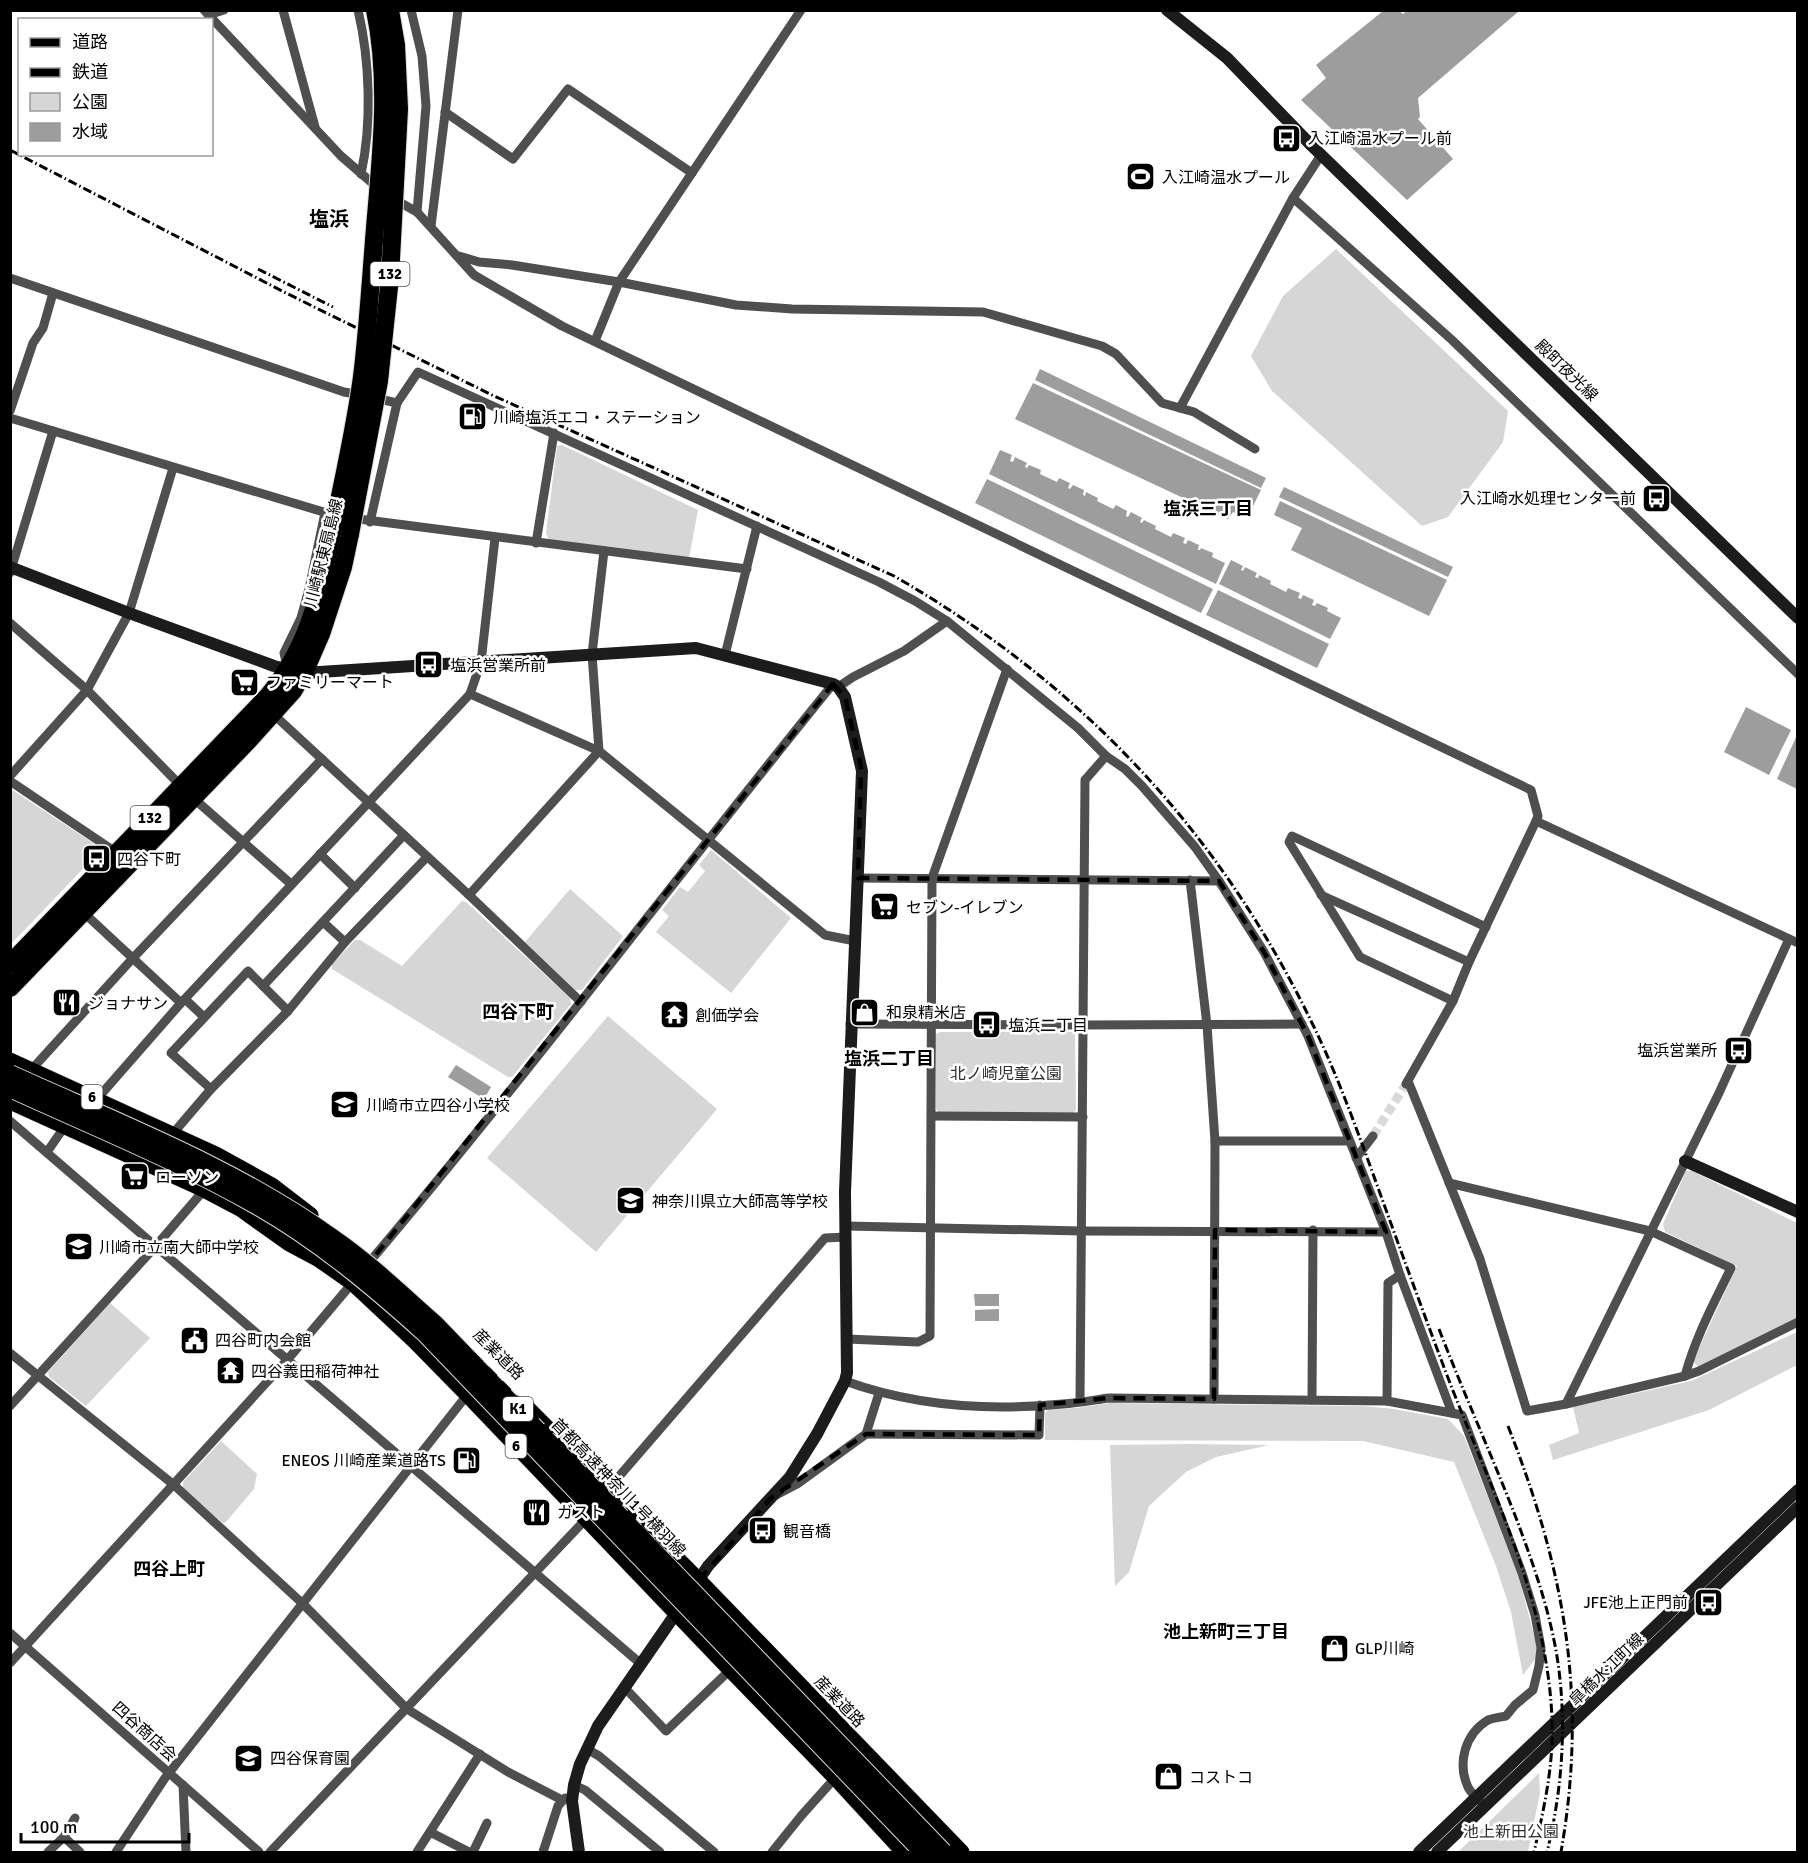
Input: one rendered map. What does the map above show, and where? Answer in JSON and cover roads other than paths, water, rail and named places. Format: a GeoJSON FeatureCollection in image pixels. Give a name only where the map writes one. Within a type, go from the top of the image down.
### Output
{"type":"FeatureCollection","features":[{"type":"Feature","properties":{"kind":"highway","name":"川崎駅東扇島線"},"geometry":{"type":"LineString","coordinates":[[10,988],[83,912],[267,697],[296,672],[321,634],[334,596],[336,525],[362,376],[381,164],[383,105],[381,45],[375,10]]}},
{"type":"Feature","properties":{"kind":"highway","name":"川崎駅東扇島線"},"geometry":{"type":"LineString","coordinates":[[336,525],[379,381],[390,277],[399,109],[396,45],[390,10]]}},
{"type":"Feature","properties":{"kind":"highway","name":"川崎駅東扇島線"},"geometry":{"type":"LineString","coordinates":[[12,961],[117,853],[249,740],[293,691],[296,672]]}},
{"type":"Feature","properties":{"kind":"highway","name":"首都高速神奈川1号横羽線"},"geometry":{"type":"LineString","coordinates":[[10,1074],[206,1164],[277,1202],[361,1259],[443,1332],[943,1852]]}},
{"type":"Feature","properties":{"kind":"highway","name":"首都高速神奈川1号横羽線"},"geometry":{"type":"LineString","coordinates":[[10,1088],[203,1177],[259,1206],[352,1270],[425,1333],[923,1852]]}},
{"type":"Feature","properties":{"kind":"main road","name":"産業道路"},"geometry":{"type":"LineString","coordinates":[[10,1060],[216,1154],[272,1185],[370,1262],[444,1325],[609,1488],[962,1852]]}},
{"type":"Feature","properties":{"kind":"main road","name":"6"},"geometry":{"type":"LineString","coordinates":[[10,1102],[147,1163],[240,1209],[289,1244],[319,1260],[352,1283],[467,1395],[835,1778],[903,1852]]}},
{"type":"Feature","properties":{"kind":"street"},"geometry":{"type":"LineString","coordinates":[[206,13],[224,10]]}},
{"type":"Feature","properties":{"kind":"street"},"geometry":{"type":"LineString","coordinates":[[283,10],[316,129]]}},
{"type":"Feature","properties":{"kind":"street"},"geometry":{"type":"LineString","coordinates":[[357,10],[365,55],[368,98],[366,153],[361,174]]}},
{"type":"Feature","properties":{"kind":"street"},"geometry":{"type":"LineString","coordinates":[[411,10],[422,56],[426,106],[417,212]]}},
{"type":"Feature","properties":{"kind":"street"},"geometry":{"type":"LineString","coordinates":[[430,226],[458,10]]}},
{"type":"Feature","properties":{"kind":"street"},"geometry":{"type":"LineString","coordinates":[[595,341],[619,282],[801,10]]}},
{"type":"Feature","properties":{"kind":"street","name":"殿町夜光線"},"geometry":{"type":"LineString","coordinates":[[1167,10],[1227,58],[1317,151],[1797,618]]}},
{"type":"Feature","properties":{"kind":"street"},"geometry":{"type":"LineString","coordinates":[[213,20],[361,174],[386,194],[417,212],[474,275],[491,286],[562,326],[1531,790],[1538,816],[1536,821],[1469,962],[1453,1001],[1407,1083],[1480,1259],[1527,1411],[1685,1376],[1797,1322]]}},
{"type":"Feature","properties":{"kind":"street"},"geometry":{"type":"LineString","coordinates":[[445,112],[513,159],[568,89],[692,173]]}},
{"type":"Feature","properties":{"kind":"street"},"geometry":{"type":"LineString","coordinates":[[1180,408],[1317,151]]}},
{"type":"Feature","properties":{"kind":"street"},"geometry":{"type":"LineString","coordinates":[[1293,198],[1452,340],[1797,674]]}},
{"type":"Feature","properties":{"kind":"street"},"geometry":{"type":"LineString","coordinates":[[457,256],[479,262],[619,282],[736,305],[792,309],[983,312],[1102,346],[1116,354],[1162,404],[1194,412],[1255,449]]}},
{"type":"Feature","properties":{"kind":"street"},"geometry":{"type":"LineString","coordinates":[[10,278],[344,392],[398,403]]}},
{"type":"Feature","properties":{"kind":"street"},"geometry":{"type":"LineString","coordinates":[[10,411],[33,343],[43,328],[53,293]]}},
{"type":"Feature","properties":{"kind":"street"},"geometry":{"type":"LineString","coordinates":[[370,522],[398,403],[418,372],[915,600],[947,621],[1007,669],[1078,728],[1106,756],[1125,769],[1142,786],[1195,847],[1264,952],[1302,1024],[1386,1232],[1452,1413]]}},
{"type":"Feature","properties":{"kind":"street"},"geometry":{"type":"LineString","coordinates":[[10,417],[173,468],[336,525],[370,522],[747,569]]}},
{"type":"Feature","properties":{"kind":"street"},"geometry":{"type":"LineString","coordinates":[[53,431],[11,569],[296,672],[692,648],[836,686],[845,697],[862,771],[845,1192],[847,1339],[845,1381],[817,1434],[790,1477],[708,1566],[598,1726],[580,1764],[570,1793],[558,1806],[543,1852]]}},
{"type":"Feature","properties":{"kind":"street"},"geometry":{"type":"LineString","coordinates":[[536,543],[554,433]]}},
{"type":"Feature","properties":{"kind":"street"},"geometry":{"type":"LineString","coordinates":[[10,776],[87,690],[129,613],[173,468]]}},
{"type":"Feature","properties":{"kind":"street"},"geometry":{"type":"LineString","coordinates":[[296,672],[284,653],[301,618],[309,589],[336,525]]}},
{"type":"Feature","properties":{"kind":"street"},"geometry":{"type":"LineString","coordinates":[[725,655],[757,526]]}},
{"type":"Feature","properties":{"kind":"street"},"geometry":{"type":"LineString","coordinates":[[97,1100],[183,1001],[470,694],[481,662],[495,538]]}},
{"type":"Feature","properties":{"kind":"street"},"geometry":{"type":"LineString","coordinates":[[469,895],[599,751],[592,654],[604,551]]}},
{"type":"Feature","properties":{"kind":"street"},"geometry":{"type":"LineString","coordinates":[[10,1663],[288,1359],[370,1262],[581,1002],[708,840],[836,686],[904,651],[947,621]]}},
{"type":"Feature","properties":{"kind":"street"},"geometry":{"type":"LineString","coordinates":[[10,622],[87,690],[186,792],[291,884]]}},
{"type":"Feature","properties":{"kind":"street"},"geometry":{"type":"LineString","coordinates":[[847,1339],[918,1342],[930,1336],[932,878],[1007,669]]}},
{"type":"Feature","properties":{"kind":"street"},"geometry":{"type":"LineString","coordinates":[[470,694],[599,751],[825,935],[855,941]]}},
{"type":"Feature","properties":{"kind":"street"},"geometry":{"type":"LineString","coordinates":[[272,713],[581,1002]]}},
{"type":"Feature","properties":{"kind":"street"},"geometry":{"type":"LineString","coordinates":[[1080,1401],[1085,780],[1106,756]]}},
{"type":"Feature","properties":{"kind":"street"},"geometry":{"type":"LineString","coordinates":[[32,1069],[133,958],[322,759]]}},
{"type":"Feature","properties":{"kind":"street"},"geometry":{"type":"LineString","coordinates":[[10,781],[117,853]]}},
{"type":"Feature","properties":{"kind":"street"},"geometry":{"type":"LineString","coordinates":[[1536,821],[1793,941],[1566,1404]]}},
{"type":"Feature","properties":{"kind":"street"},"geometry":{"type":"LineString","coordinates":[[263,986],[404,835]]}},
{"type":"Feature","properties":{"kind":"street"},"geometry":{"type":"LineString","coordinates":[[1453,1001],[1360,957],[1289,842],[1292,836],[1486,927]]}},
{"type":"Feature","properties":{"kind":"street"},"geometry":{"type":"LineString","coordinates":[[320,854],[355,888]]}},
{"type":"Feature","properties":{"kind":"street"},"geometry":{"type":"LineString","coordinates":[[147,1163],[211,1089],[288,1011],[345,942],[427,857]]}},
{"type":"Feature","properties":{"kind":"street"},"geometry":{"type":"LineString","coordinates":[[858,878],[1219,881]]}},
{"type":"Feature","properties":{"kind":"street"},"geometry":{"type":"LineString","coordinates":[[1190,880],[1207,1025],[1215,1141],[1214,1399]]}},
{"type":"Feature","properties":{"kind":"street"},"geometry":{"type":"LineString","coordinates":[[1321,895],[1469,962]]}},
{"type":"Feature","properties":{"kind":"street"},"geometry":{"type":"LineString","coordinates":[[83,912],[133,958],[204,1017]]}},
{"type":"Feature","properties":{"kind":"street"},"geometry":{"type":"LineString","coordinates":[[323,922],[345,942]]}},
{"type":"Feature","properties":{"kind":"street"},"geometry":{"type":"LineString","coordinates":[[211,1089],[171,1053],[248,971],[288,1011]]}},
{"type":"Feature","properties":{"kind":"street"},"geometry":{"type":"LineString","coordinates":[[850,1024],[1302,1024]]}},
{"type":"Feature","properties":{"kind":"street"},"geometry":{"type":"LineString","coordinates":[[932,1116],[1083,1117]]}},
{"type":"Feature","properties":{"kind":"street"},"geometry":{"type":"LineString","coordinates":[[10,1121],[641,1664]]}},
{"type":"Feature","properties":{"kind":"street"},"geometry":{"type":"LineString","coordinates":[[47,1152],[65,1126]]}},
{"type":"Feature","properties":{"kind":"street"},"geometry":{"type":"LineString","coordinates":[[1356,1158],[1373,1136]]}},
{"type":"Feature","properties":{"kind":"street"},"geometry":{"type":"LineString","coordinates":[[1215,1141],[1348,1141]]}},
{"type":"Feature","properties":{"kind":"street"},"geometry":{"type":"LineString","coordinates":[[1685,1161],[1797,1212]]}},
{"type":"Feature","properties":{"kind":"street"},"geometry":{"type":"LineString","coordinates":[[1449,1183],[1650,1231],[1731,1268],[1701,1330],[1685,1376]]}},
{"type":"Feature","properties":{"kind":"street"},"geometry":{"type":"LineString","coordinates":[[10,1406],[204,1190]]}},
{"type":"Feature","properties":{"kind":"street"},"geometry":{"type":"LineString","coordinates":[[609,1488],[825,1238],[846,1232],[931,1227],[1081,1231],[1386,1232]]}},
{"type":"Feature","properties":{"kind":"street"},"geometry":{"type":"LineString","coordinates":[[1312,1400],[1313,1230]]}},
{"type":"Feature","properties":{"kind":"street"},"geometry":{"type":"LineString","coordinates":[[1387,1401],[1388,1283],[1400,1275]]}},
{"type":"Feature","properties":{"kind":"street"},"geometry":{"type":"LineString","coordinates":[[10,1353],[174,1485],[302,1603],[407,1709],[508,1772],[570,1793],[585,1790],[660,1852]]}},
{"type":"Feature","properties":{"kind":"street"},"geometry":{"type":"LineString","coordinates":[[845,1381],[879,1393],[908,1399],[978,1406],[1040,1405],[1109,1398],[1387,1401],[1462,1415],[1522,1573],[1535,1615],[1541,1648],[1533,1690],[1506,1716],[1489,1719],[1468,1741],[1463,1754],[1463,1772],[1468,1788],[1480,1802]]}},
{"type":"Feature","properties":{"kind":"street"},"geometry":{"type":"LineString","coordinates":[[866,1434],[879,1393]]}},
{"type":"Feature","properties":{"kind":"street"},"geometry":{"type":"LineString","coordinates":[[116,1852],[169,1773],[467,1395]]}},
{"type":"Feature","properties":{"kind":"street"},"geometry":{"type":"LineString","coordinates":[[771,1498],[797,1484],[866,1434],[1039,1435],[1040,1405]]}},
{"type":"Feature","properties":{"kind":"street","name":"皐橋水江町線"},"geometry":{"type":"LineString","coordinates":[[1437,1852],[1480,1802],[1797,1490]]}},
{"type":"Feature","properties":{"kind":"street","name":"皐橋水江町線"},"geometry":{"type":"LineString","coordinates":[[1419,1852],[1480,1802],[1797,1508]]}},
{"type":"Feature","properties":{"kind":"street"},"geometry":{"type":"LineString","coordinates":[[270,1852],[585,1519]]}},
{"type":"Feature","properties":{"kind":"street","name":"四谷商店会"},"geometry":{"type":"LineString","coordinates":[[10,1633],[259,1852]]}},
{"type":"Feature","properties":{"kind":"street"},"geometry":{"type":"LineString","coordinates":[[625,1688],[666,1731],[730,1670]]}},
{"type":"Feature","properties":{"kind":"street"},"geometry":{"type":"LineString","coordinates":[[587,1749],[599,1756],[714,1852]]}},
{"type":"Feature","properties":{"kind":"street"},"geometry":{"type":"LineString","coordinates":[[417,1852],[480,1754]]}},
{"type":"Feature","properties":{"kind":"street"},"geometry":{"type":"LineString","coordinates":[[772,1852],[835,1778]]}},
{"type":"Feature","properties":{"kind":"street"},"geometry":{"type":"LineString","coordinates":[[183,1785],[186,1852]]}},
{"type":"Feature","properties":{"kind":"street"},"geometry":{"type":"LineString","coordinates":[[570,1793],[579,1852]]}},
{"type":"Feature","properties":{"kind":"street"},"geometry":{"type":"LineString","coordinates":[[48,1852],[64,1838],[75,1818]]}},
{"type":"Feature","properties":{"kind":"street"},"geometry":{"type":"LineString","coordinates":[[430,1832],[471,1852],[487,1823]]}},
{"type":"Feature","properties":{"kind":"street"},"geometry":{"type":"LineString","coordinates":[[64,1838],[80,1852]]}},
{"type":"Feature","properties":{"kind":"water"},"geometry":{"type":"Polygon","coordinates":[[[1408,10],[1519,11],[1418,98],[1420,117],[1418,119],[1453,159],[1407,200],[1301,100],[1326,78],[1316,65],[1383,11],[1399,11],[1403,14],[1408,10]]]}},
{"type":"Feature","properties":{"kind":"water"},"geometry":{"type":"Polygon","coordinates":[[[1040,369],[1266,478],[1261,488],[1035,380],[1040,369]]]}},
{"type":"Feature","properties":{"kind":"water"},"geometry":{"type":"Polygon","coordinates":[[[1033,383],[1261,490],[1247,518],[1233,512],[1228,519],[1015,419],[1033,383]]]}},
{"type":"Feature","properties":{"kind":"water"},"geometry":{"type":"Polygon","coordinates":[[[1000,450],[1012,455],[1010,461],[1013,462],[1015,457],[1027,463],[1025,467],[1027,468],[1029,465],[1041,470],[1040,474],[1057,482],[1059,478],[1070,483],[1068,488],[1070,489],[1073,485],[1084,490],[1083,495],[1085,496],[1086,492],[1113,509],[1116,505],[1127,511],[1126,516],[1128,517],[1131,512],[1142,518],[1140,522],[1142,523],[1144,520],[1171,537],[1173,533],[1185,538],[1183,543],[1186,544],[1188,540],[1199,545],[1198,550],[1201,548],[1213,553],[1212,557],[1225,563],[1216,584],[989,474],[1000,450]]]}},
{"type":"Feature","properties":{"kind":"water"},"geometry":{"type":"Polygon","coordinates":[[[987,479],[1213,589],[1201,613],[975,503],[987,479]]]}},
{"type":"Feature","properties":{"kind":"water"},"geometry":{"type":"Polygon","coordinates":[[[1284,487],[1453,567],[1448,577],[1279,497],[1284,487]]]}},
{"type":"Feature","properties":{"kind":"water"},"geometry":{"type":"Polygon","coordinates":[[[1280,501],[1447,580],[1429,616],[1291,550],[1302,528],[1274,515],[1280,501]]]}},
{"type":"Feature","properties":{"kind":"water"},"geometry":{"type":"Polygon","coordinates":[[[1231,560],[1243,566],[1241,570],[1243,571],[1245,567],[1257,573],[1255,577],[1258,578],[1259,575],[1286,592],[1288,588],[1300,593],[1298,598],[1301,599],[1303,595],[1314,600],[1312,605],[1315,606],[1317,603],[1341,618],[1330,639],[1219,584],[1231,560]]]}},
{"type":"Feature","properties":{"kind":"water"},"geometry":{"type":"Polygon","coordinates":[[[1218,590],[1329,644],[1317,668],[1206,615],[1218,590]]]}},
{"type":"Feature","properties":{"kind":"water"},"geometry":{"type":"Polygon","coordinates":[[[1746,707],[1791,730],[1769,775],[1724,752],[1746,707]]]}},
{"type":"Feature","properties":{"kind":"water"},"geometry":{"type":"Polygon","coordinates":[[[1797,735],[1797,789],[1777,779],[1797,735]]]}},
{"type":"Feature","properties":{"kind":"water"},"geometry":{"type":"Polygon","coordinates":[[[456,1065],[491,1087],[484,1099],[448,1077],[456,1065]]]}},
{"type":"Feature","properties":{"kind":"water"},"geometry":{"type":"Polygon","coordinates":[[[974,1294],[999,1294],[999,1306],[975,1306],[974,1294]]]}},
{"type":"Feature","properties":{"kind":"water"},"geometry":{"type":"Polygon","coordinates":[[[999,1309],[999,1321],[975,1321],[975,1310],[999,1309]]]}},
{"type":"Feature","properties":{"kind":"tunnel"},"geometry":{"type":"LineString","coordinates":[[1373,1136],[1406,1084]]}},
{"type":"Feature","properties":{"kind":"railway"},"geometry":{"type":"LineString","coordinates":[[10,150],[18,154]]}},
{"type":"Feature","properties":{"kind":"railway"},"geometry":{"type":"LineString","coordinates":[[22,156],[284,292],[492,395],[894,576],[962,618],[1025,664],[1084,714],[1138,768],[1189,826],[1234,888],[1276,954],[1313,1025],[1344,1097],[1442,1362],[1511,1537],[1539,1626],[1548,1672],[1552,1719],[1550,1770],[1534,1852]]}},
{"type":"Feature","properties":{"kind":"railway"},"geometry":{"type":"LineString","coordinates":[[258,269],[333,307]]}},
{"type":"Feature","properties":{"kind":"railway"},"geometry":{"type":"LineString","coordinates":[[1439,1329],[1518,1523],[1542,1592],[1555,1645],[1561,1687],[1562,1758],[1547,1852]]}},
{"type":"Feature","properties":{"kind":"railway"},"geometry":{"type":"LineString","coordinates":[[1508,1426],[1544,1532],[1557,1584],[1566,1636],[1571,1688],[1572,1741],[1569,1795],[1561,1852]]}},
{"type":"Feature","properties":{"kind":"place","name":"入江崎温水プール前"},"geometry":{"type":"Point","coordinates":[1287,138]}},
{"type":"Feature","properties":{"kind":"place","name":"入江崎温水プール"},"geometry":{"type":"Point","coordinates":[1141,177]}},
{"type":"Feature","properties":{"kind":"place","name":"川崎塩浜エコ・ステーション"},"geometry":{"type":"Point","coordinates":[472,417]}},
{"type":"Feature","properties":{"kind":"place","name":"入江崎水処理センター前"},"geometry":{"type":"Point","coordinates":[1657,498]}},
{"type":"Feature","properties":{"kind":"place","name":"塩浜営業所前"},"geometry":{"type":"Point","coordinates":[429,665]}},
{"type":"Feature","properties":{"kind":"place","name":"ファミリーマート"},"geometry":{"type":"Point","coordinates":[245,682]}},
{"type":"Feature","properties":{"kind":"place","name":"四谷下町"},"geometry":{"type":"Point","coordinates":[96,859]}},
{"type":"Feature","properties":{"kind":"place","name":"セブン-イレブン"},"geometry":{"type":"Point","coordinates":[885,907]}},
{"type":"Feature","properties":{"kind":"place","name":"ジョナサン"},"geometry":{"type":"Point","coordinates":[67,1003]}},
{"type":"Feature","properties":{"kind":"place","name":"和泉精米店"},"geometry":{"type":"Point","coordinates":[865,1012]}},
{"type":"Feature","properties":{"kind":"place","name":"創価学会"},"geometry":{"type":"Point","coordinates":[674,1015]}},
{"type":"Feature","properties":{"kind":"place","name":"塩浜二丁目"},"geometry":{"type":"Point","coordinates":[987,1025]}},
{"type":"Feature","properties":{"kind":"place","name":"塩浜営業所"},"geometry":{"type":"Point","coordinates":[1738,1050]}},
{"type":"Feature","properties":{"kind":"place","name":"川崎市立四谷小学校"},"geometry":{"type":"Point","coordinates":[345,1105]}},
{"type":"Feature","properties":{"kind":"place","name":"ローソン"},"geometry":{"type":"Point","coordinates":[134,1177]}},
{"type":"Feature","properties":{"kind":"place","name":"神奈川県立大師高等学校"},"geometry":{"type":"Point","coordinates":[631,1201]}},
{"type":"Feature","properties":{"kind":"place","name":"川崎市立南大師中学校"},"geometry":{"type":"Point","coordinates":[78,1247]}},
{"type":"Feature","properties":{"kind":"place","name":"四谷町内会館"},"geometry":{"type":"Point","coordinates":[194,1340]}},
{"type":"Feature","properties":{"kind":"place","name":"四谷義田稲荷神社"},"geometry":{"type":"Point","coordinates":[230,1371]}},
{"type":"Feature","properties":{"kind":"place","name":"ENEOS 川崎産業道路TS"},"geometry":{"type":"Point","coordinates":[467,1460]}},
{"type":"Feature","properties":{"kind":"place","name":"ガスト"},"geometry":{"type":"Point","coordinates":[536,1512]}},
{"type":"Feature","properties":{"kind":"place","name":"観音橋"},"geometry":{"type":"Point","coordinates":[762,1531]}},
{"type":"Feature","properties":{"kind":"place","name":"JFE池上正門前"},"geometry":{"type":"Point","coordinates":[1709,1602]}},
{"type":"Feature","properties":{"kind":"place","name":"GLP川崎"},"geometry":{"type":"Point","coordinates":[1334,1648]}},
{"type":"Feature","properties":{"kind":"place","name":"四谷保育園"},"geometry":{"type":"Point","coordinates":[249,1758]}},
{"type":"Feature","properties":{"kind":"place","name":"コストコ"},"geometry":{"type":"Point","coordinates":[1168,1777]}},
{"type":"Feature","properties":{"kind":"district","name":"塩浜"},"geometry":{"type":"Point","coordinates":[329,219]}},
{"type":"Feature","properties":{"kind":"district","name":"塩浜三丁目"},"geometry":{"type":"Point","coordinates":[1208,509]}},
{"type":"Feature","properties":{"kind":"district","name":"四谷下町"},"geometry":{"type":"Point","coordinates":[518,1012]}},
{"type":"Feature","properties":{"kind":"district","name":"塩浜二丁目"},"geometry":{"type":"Point","coordinates":[889,1059]}},
{"type":"Feature","properties":{"kind":"district","name":"四谷上町"},"geometry":{"type":"Point","coordinates":[169,1569]}},
{"type":"Feature","properties":{"kind":"district","name":"池上新町三丁目"},"geometry":{"type":"Point","coordinates":[1226,1632]}},
{"type":"Feature","properties":{"kind":"park label","name":"北ノ崎児童公園"},"geometry":{"type":"Point","coordinates":[1006,1073]}},
{"type":"Feature","properties":{"kind":"park label","name":"池上新田公園"},"geometry":{"type":"Point","coordinates":[1511,1831]}}]}
